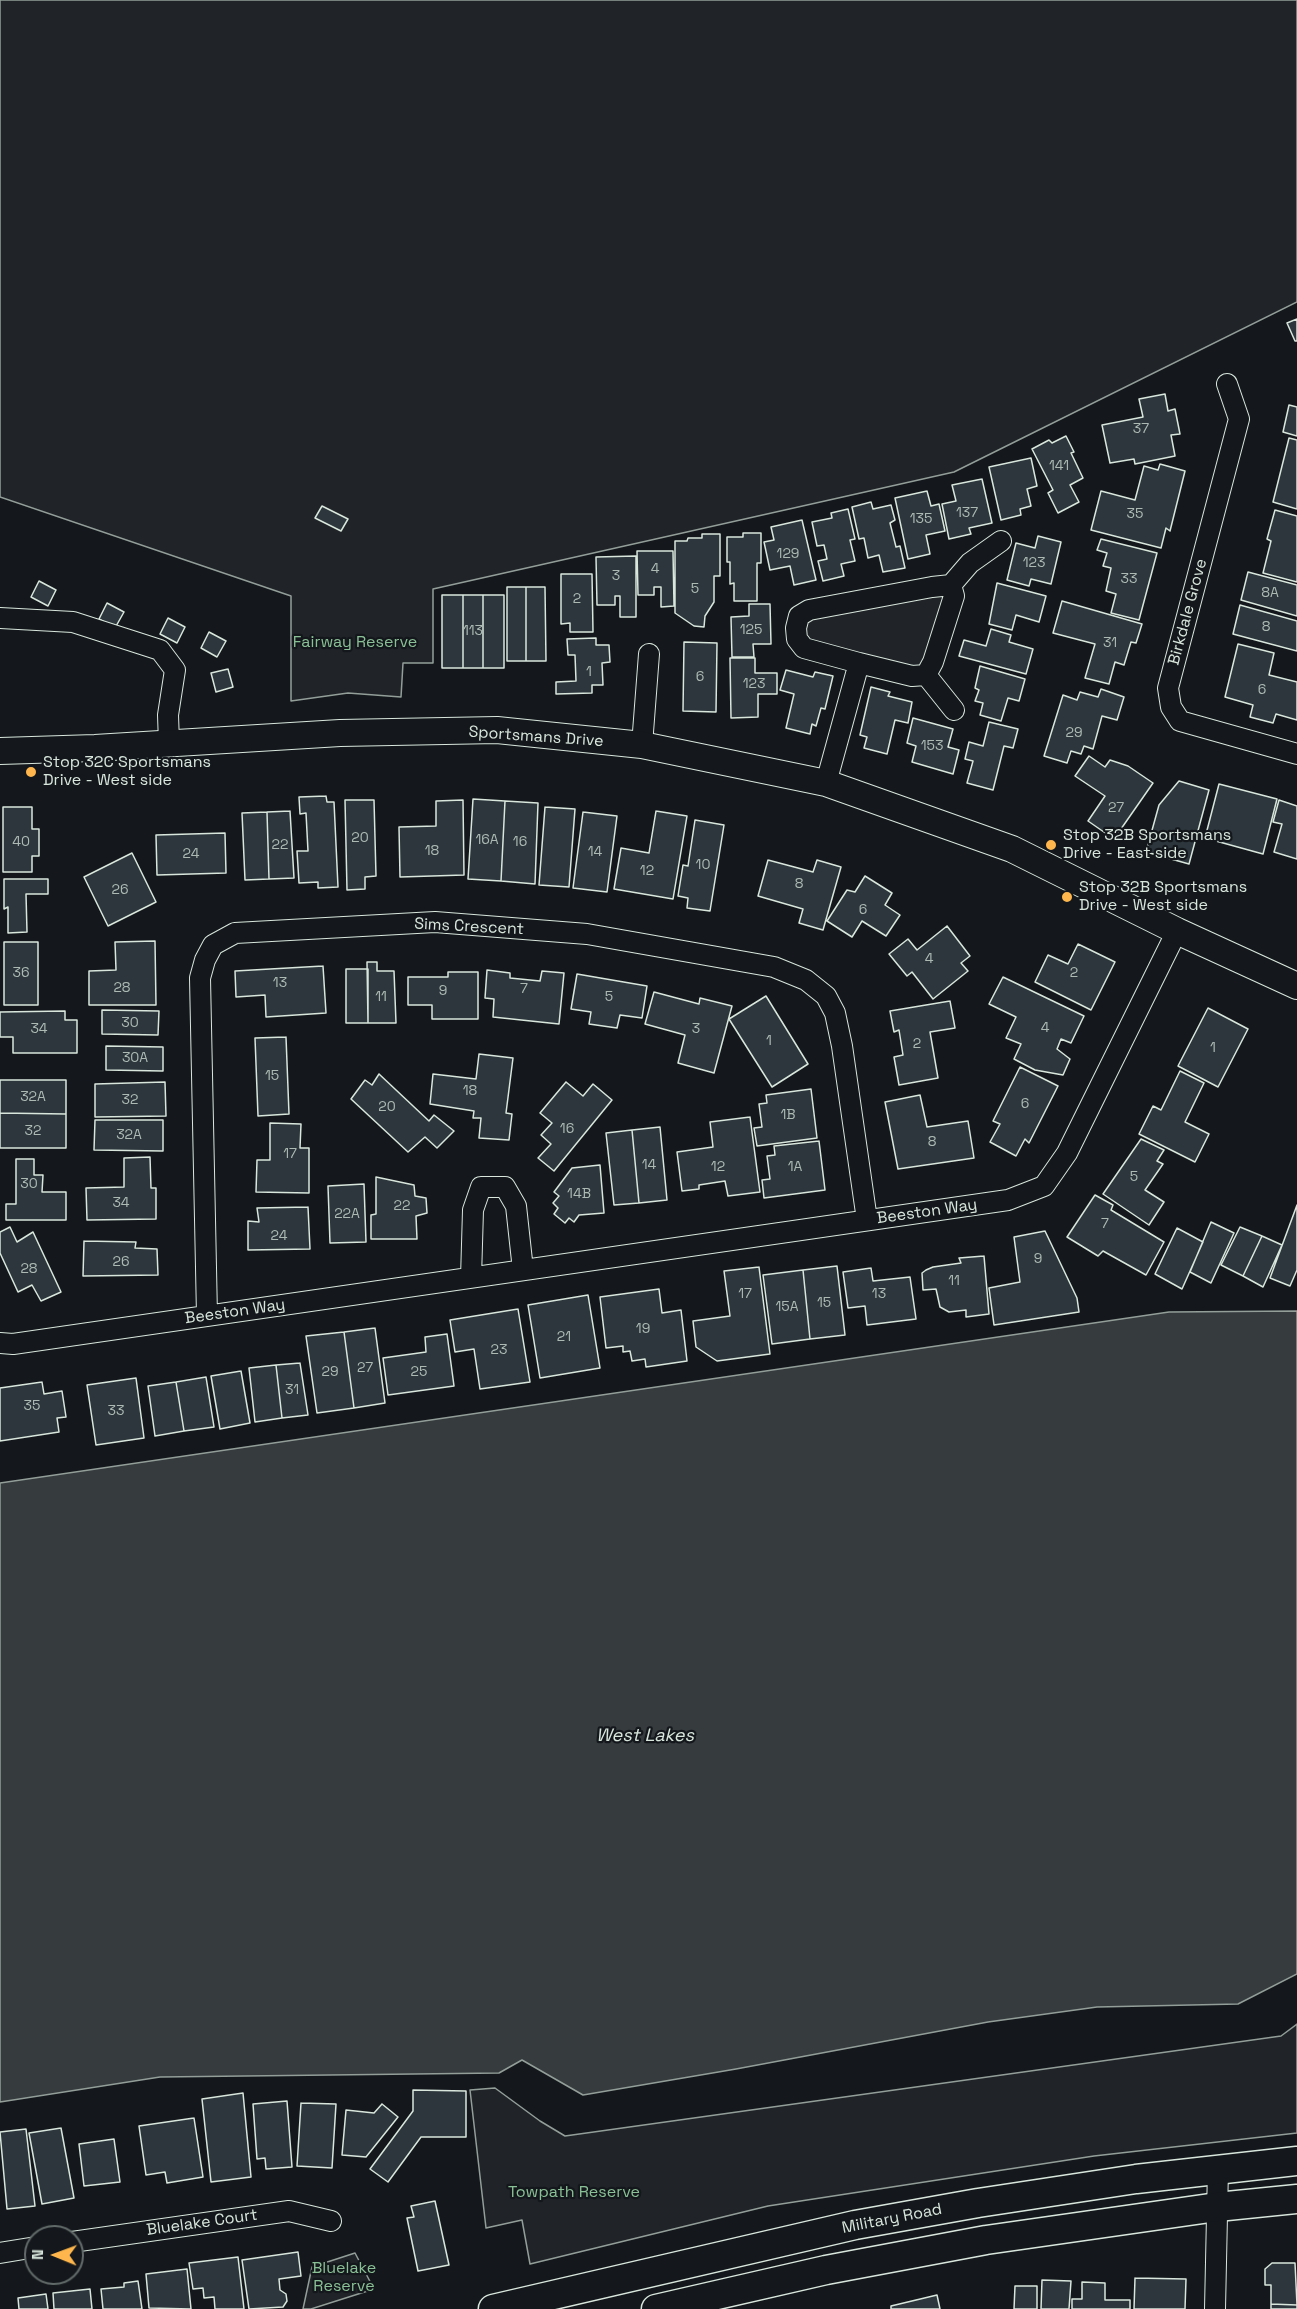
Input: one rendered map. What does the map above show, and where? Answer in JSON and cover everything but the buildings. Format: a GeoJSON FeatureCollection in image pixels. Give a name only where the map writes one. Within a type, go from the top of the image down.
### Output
{"type":"FeatureCollection","features":[{"type":"Feature","properties":{"kind":"main road","name":"Military Road"},"geometry":{"type":"LineString","coordinates":[[493,2309],[855,2225],[978,2203],[1218,2168],[1297,2161]]}},
{"type":"Feature","properties":{"kind":"main road"},"geometry":{"type":"LineString","coordinates":[[656,2309],[826,2270],[974,2242],[1217,2207],[1297,2199]]}},
{"type":"Feature","properties":{"kind":"street","name":"Birkdale Grove"},"geometry":{"type":"LineString","coordinates":[[1227,384],[1239,419],[1168,688],[1171,707],[1180,721],[1297,754]]}},
{"type":"Feature","properties":{"kind":"street"},"geometry":{"type":"LineString","coordinates":[[926,675],[912,676],[804,648],[797,639],[796,628],[799,616],[808,610],[932,586],[951,585],[970,563],[1001,541]]}},
{"type":"Feature","properties":{"kind":"street"},"geometry":{"type":"LineString","coordinates":[[926,675],[933,662],[954,596],[951,585]]}},
{"type":"Feature","properties":{"kind":"street"},"geometry":{"type":"LineString","coordinates":[[0,618],[73,622],[160,650],[175,670],[168,715],[169,743]]}},
{"type":"Feature","properties":{"kind":"street"},"geometry":{"type":"LineString","coordinates":[[642,745],[649,654]]}},
{"type":"Feature","properties":{"kind":"street"},"geometry":{"type":"LineString","coordinates":[[826,783],[859,663]]}},
{"type":"Feature","properties":{"kind":"street"},"geometry":{"type":"LineString","coordinates":[[926,675],[954,710]]}},
{"type":"Feature","properties":{"kind":"street","name":"Sportsmans Drive"},"geometry":{"type":"LineString","coordinates":[[0,751],[95,748],[340,733],[497,730],[642,745],[826,783],[1012,849],[1177,931],[1297,986]]}},
{"type":"Feature","properties":{"kind":"street","name":"Sims Crescent"},"geometry":{"type":"LineString","coordinates":[[207,1316],[200,978],[205,960],[213,945],[235,933],[435,922],[587,934],[774,967],[806,980],[826,996],[835,1013],[842,1046],[867,1220]]}},
{"type":"Feature","properties":{"kind":"street","name":"Beeston Way"},"geometry":{"type":"LineString","coordinates":[[0,1343],[14,1344],[1008,1200],[1044,1186],[1067,1153],[1177,931]]}},
{"type":"Feature","properties":{"kind":"street"},"geometry":{"type":"LineString","coordinates":[[471,1278],[473,1210],[481,1187],[505,1187],[516,1206],[524,1270]]}},
{"type":"Feature","properties":{"kind":"street"},"geometry":{"type":"LineString","coordinates":[[1215,2309],[1218,2168]]}},
{"type":"Feature","properties":{"kind":"street","name":"Bluelake Court"},"geometry":{"type":"LineString","coordinates":[[84,2240],[290,2211],[331,2221]]}},
{"type":"Feature","properties":{"kind":"street"},"geometry":{"type":"LineString","coordinates":[[0,2253],[24,2249]]}},
{"type":"Feature","properties":{"kind":"green space","name":"Fairway Reserve"},"geometry":{"type":"Polygon","coordinates":[[[0,0],[1297,0],[1297,302],[954,472],[433,589],[433,663],[403,663],[401,697],[348,693],[291,701],[291,596],[0,497],[0,0]]]}},
{"type":"Feature","properties":{"kind":"green space"},"geometry":{"type":"Polygon","coordinates":[[[951,585],[926,675],[804,648],[799,616],[951,585]]]}},
{"type":"Feature","properties":{"kind":"green space","name":"Towpath Reserve"},"geometry":{"type":"Polygon","coordinates":[[[1297,2024],[1297,2133],[1094,2156],[768,2206],[530,2264],[522,2220],[486,2228],[470,2090],[495,2088],[565,2136],[1281,2036],[1297,2024]]]}},
{"type":"Feature","properties":{"kind":"green space","name":"Bluelake Reserve"},"geometry":{"type":"Polygon","coordinates":[[[355,2253],[374,2289],[311,2309],[303,2309],[312,2267],[355,2253]]]}},
{"type":"Feature","properties":{"kind":"water","name":"West Lakes"},"geometry":{"type":"Polygon","coordinates":[[[1297,1311],[1297,1974],[1238,2004],[1097,2007],[988,2022],[583,2095],[522,2060],[499,2073],[160,2077],[0,2102],[0,1483],[1169,1312],[1297,1311]]]}},
{"type":"Feature","properties":{"kind":"place","name":"Stop 32C Sportsmans Drive - West side"},"geometry":{"type":"Point","coordinates":[31,772]}},
{"type":"Feature","properties":{"kind":"place","name":"Stop 32B Sportsmans Drive - East side"},"geometry":{"type":"Point","coordinates":[1051,845]}},
{"type":"Feature","properties":{"kind":"place","name":"Stop 32B Sportsmans Drive - West side"},"geometry":{"type":"Point","coordinates":[1067,897]}}]}
